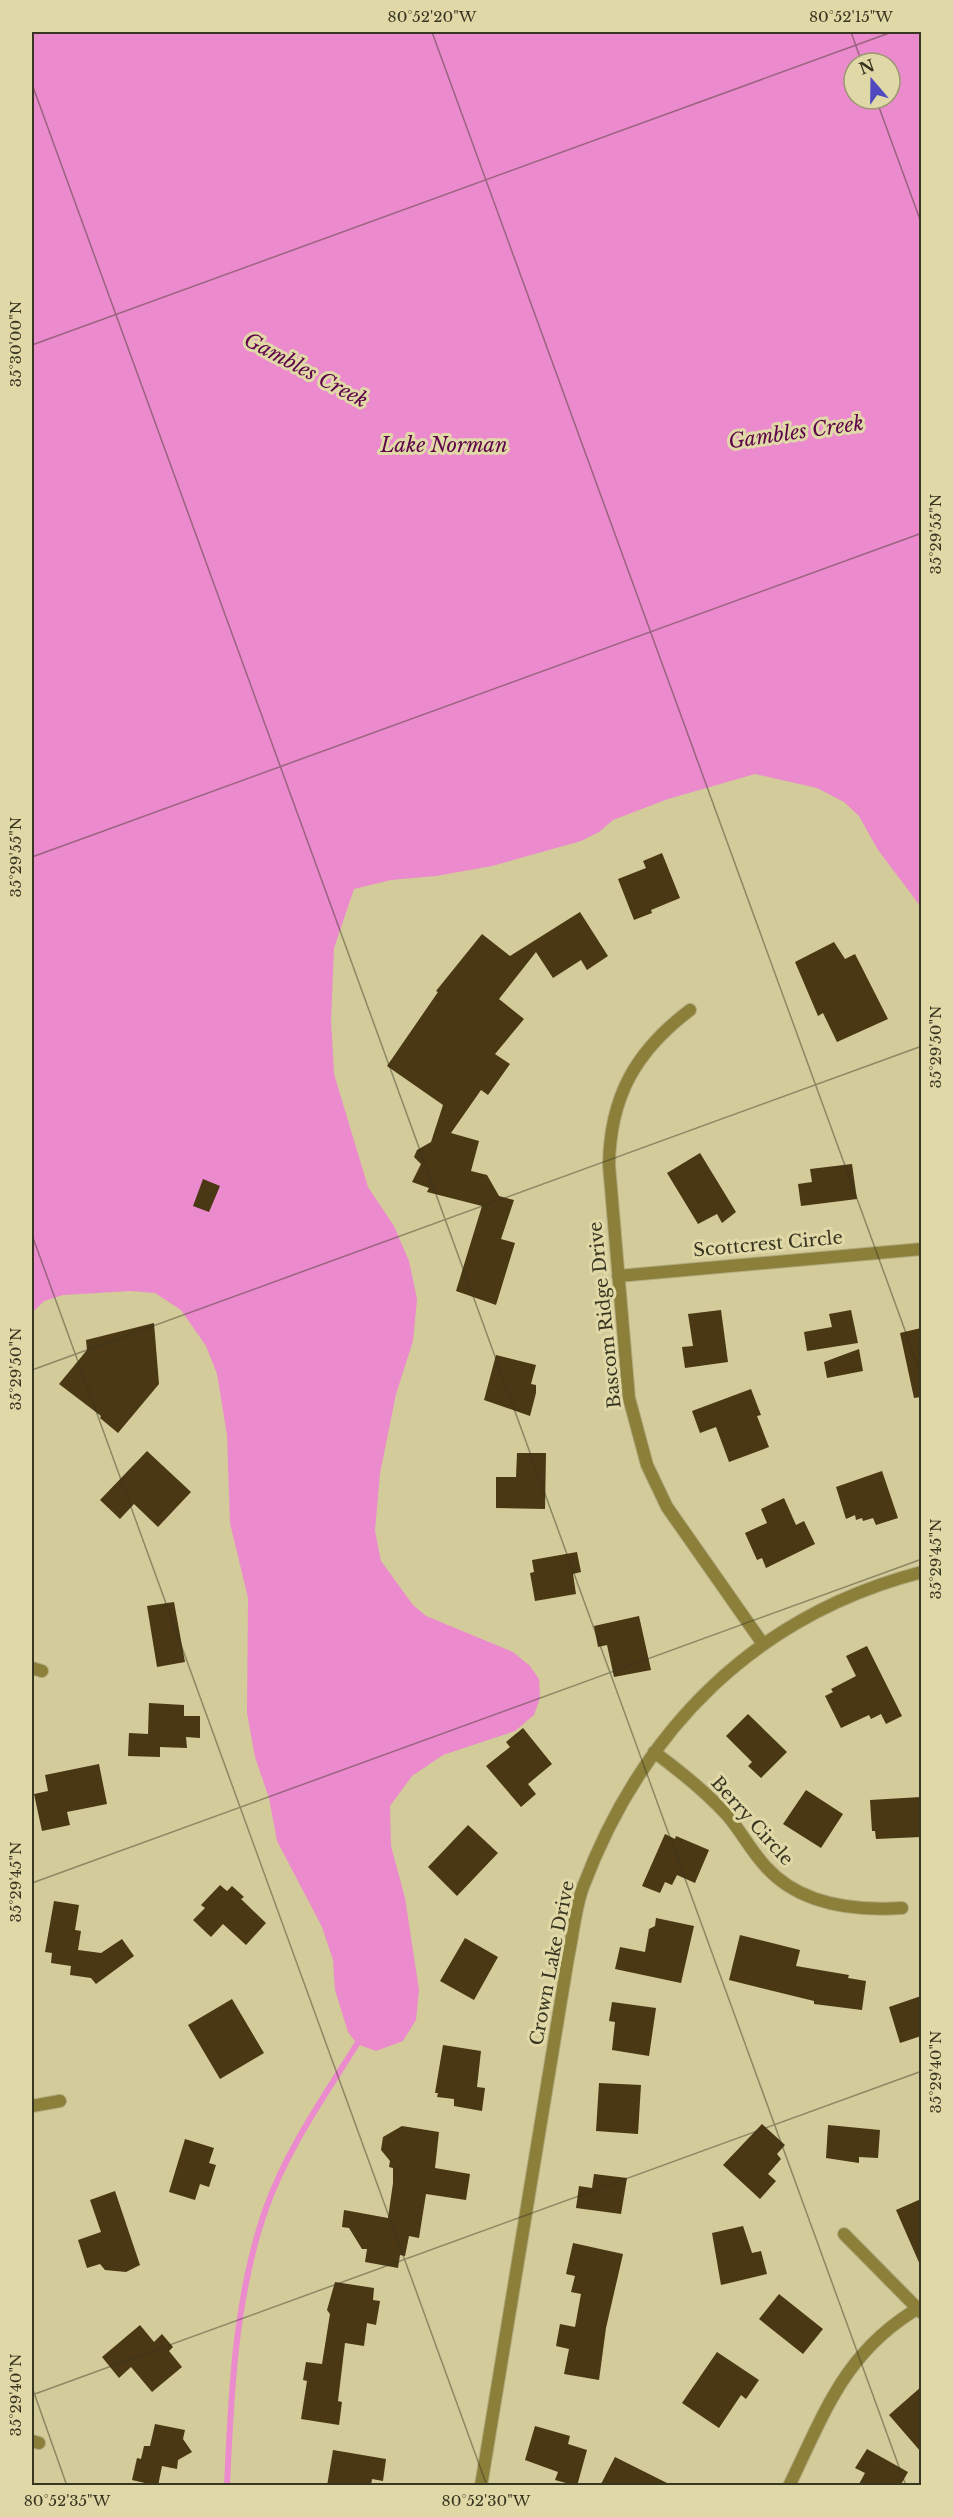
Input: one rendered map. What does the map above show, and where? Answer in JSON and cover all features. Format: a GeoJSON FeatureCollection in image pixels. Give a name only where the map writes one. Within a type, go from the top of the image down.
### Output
{"type":"FeatureCollection","features":[{"type":"Feature","properties":{"kind":"street","name":"Bascom Ridge Drive"},"geometry":{"type":"LineString","coordinates":[[690,1010],[652,1043],[634,1067],[621,1094],[610,1139],[609,1165],[629,1398],[647,1465],[668,1507],[763,1644]]}},
{"type":"Feature","properties":{"kind":"street","name":"Scottcrest Circle"},"geometry":{"type":"LineString","coordinates":[[618,1276],[921,1249]]}},
{"type":"Feature","properties":{"kind":"street","name":"Crown Lake Drive"},"geometry":{"type":"LineString","coordinates":[[481,2486],[568,1958],[582,1889],[606,1833],[654,1752],[696,1699],[763,1644],[831,1605],[884,1583],[921,1572]]}},
{"type":"Feature","properties":{"kind":"street","name":"Berry Circle"},"geometry":{"type":"LineString","coordinates":[[654,1752],[706,1794],[729,1818],[768,1869],[790,1887],[816,1899],[844,1907],[902,1908]]}},
{"type":"Feature","properties":{"kind":"street"},"geometry":{"type":"LineString","coordinates":[[32,2106],[60,2101]]}},
{"type":"Feature","properties":{"kind":"street"},"geometry":{"type":"LineString","coordinates":[[789,2486],[846,2373],[886,2331],[920,2309],[844,2234]]}},
{"type":"Feature","properties":{"kind":"water","name":"Lake Norman"},"geometry":{"type":"Polygon","coordinates":[[[32,32],[921,32],[921,907],[878,850],[859,816],[844,802],[817,788],[755,774],[668,799],[613,820],[599,832],[581,841],[492,866],[436,876],[391,880],[354,889],[334,948],[331,1020],[334,1074],[368,1187],[394,1226],[409,1261],[417,1299],[413,1341],[396,1394],[380,1473],[375,1531],[381,1561],[413,1605],[426,1616],[513,1652],[530,1666],[539,1679],[540,1698],[534,1715],[515,1731],[443,1755],[412,1776],[390,1806],[391,1846],[405,1898],[419,1990],[416,2020],[403,2041],[376,2051],[357,2044],[348,2032],[335,1990],[333,1960],[322,1927],[277,1841],[269,1798],[255,1757],[247,1713],[248,1598],[230,1523],[227,1435],[217,1374],[206,1346],[181,1310],[155,1293],[130,1291],[63,1295],[44,1301],[32,1313],[32,32]]]}},
{"type":"Feature","properties":{"kind":"building"},"geometry":{"type":"Polygon","coordinates":[[[662,853],[680,898],[634,920],[618,879],[646,868],[643,861],[662,853]]]}},
{"type":"Feature","properties":{"kind":"building"},"geometry":{"type":"Polygon","coordinates":[[[580,912],[608,956],[587,970],[581,960],[553,978],[536,952],[499,999],[524,1019],[495,1054],[510,1064],[488,1095],[481,1090],[451,1133],[479,1141],[471,1171],[487,1175],[499,1196],[514,1200],[501,1239],[515,1243],[496,1305],[456,1291],[482,1206],[427,1192],[429,1188],[412,1182],[421,1164],[414,1157],[417,1150],[431,1142],[443,1105],[387,1066],[438,992],[436,991],[482,934],[510,956],[580,912]]]}},
{"type":"Feature","properties":{"kind":"building"},"geometry":{"type":"Polygon","coordinates":[[[834,942],[845,959],[855,954],[888,1019],[837,1042],[823,1013],[818,1016],[795,962],[834,942]]]}},
{"type":"Feature","properties":{"kind":"building"},"geometry":{"type":"Polygon","coordinates":[[[700,1153],[736,1212],[722,1223],[717,1214],[698,1224],[667,1173],[700,1153]]]}},
{"type":"Feature","properties":{"kind":"building"},"geometry":{"type":"Polygon","coordinates":[[[852,1164],[857,1199],[801,1206],[798,1184],[812,1182],[810,1169],[852,1164]]]}},
{"type":"Feature","properties":{"kind":"building"},"geometry":{"type":"Polygon","coordinates":[[[203,1179],[220,1186],[209,1212],[193,1206],[203,1179]]]}},
{"type":"Feature","properties":{"kind":"building"},"geometry":{"type":"Polygon","coordinates":[[[721,1310],[728,1362],[685,1368],[682,1347],[693,1346],[688,1314],[721,1310]]]}},
{"type":"Feature","properties":{"kind":"building"},"geometry":{"type":"Polygon","coordinates":[[[851,1310],[858,1343],[807,1351],[804,1332],[832,1327],[829,1314],[851,1310]]]}},
{"type":"Feature","properties":{"kind":"building"},"geometry":{"type":"Polygon","coordinates":[[[154,1323],[159,1384],[118,1433],[100,1418],[101,1416],[59,1384],[87,1350],[86,1340],[154,1323]]]}},
{"type":"Feature","properties":{"kind":"building"},"geometry":{"type":"Polygon","coordinates":[[[921,1328],[921,1397],[914,1398],[900,1333],[921,1328]]]}},
{"type":"Feature","properties":{"kind":"building"},"geometry":{"type":"Polygon","coordinates":[[[859,1349],[863,1371],[827,1378],[824,1362],[859,1349]]]}},
{"type":"Feature","properties":{"kind":"building"},"geometry":{"type":"Polygon","coordinates":[[[496,1355],[536,1365],[531,1384],[536,1385],[536,1393],[530,1416],[484,1400],[496,1355]]]}},
{"type":"Feature","properties":{"kind":"building"},"geometry":{"type":"Polygon","coordinates":[[[751,1389],[761,1415],[757,1416],[769,1447],[729,1462],[716,1427],[700,1433],[692,1411],[751,1389]]]}},
{"type":"Feature","properties":{"kind":"building"},"geometry":{"type":"Polygon","coordinates":[[[147,1451],[191,1492],[158,1527],[134,1504],[120,1519],[100,1500],[147,1451]]]}},
{"type":"Feature","properties":{"kind":"building"},"geometry":{"type":"Polygon","coordinates":[[[517,1453],[546,1453],[545,1509],[496,1508],[496,1477],[516,1477],[517,1453]]]}},
{"type":"Feature","properties":{"kind":"building"},"geometry":{"type":"Polygon","coordinates":[[[882,1471],[898,1518],[876,1525],[873,1518],[863,1521],[862,1518],[856,1520],[855,1515],[846,1519],[836,1487],[882,1471]]]}},
{"type":"Feature","properties":{"kind":"building"},"geometry":{"type":"Polygon","coordinates":[[[784,1498],[796,1525],[804,1521],[815,1544],[766,1568],[762,1558],[757,1560],[745,1533],[767,1523],[761,1509],[784,1498]]]}},
{"type":"Feature","properties":{"kind":"building"},"geometry":{"type":"Polygon","coordinates":[[[577,1552],[581,1572],[573,1574],[576,1594],[535,1601],[530,1573],[534,1572],[532,1560],[577,1552]]]}},
{"type":"Feature","properties":{"kind":"building"},"geometry":{"type":"Polygon","coordinates":[[[174,1602],[185,1662],[157,1667],[147,1606],[174,1602]]]}},
{"type":"Feature","properties":{"kind":"building"},"geometry":{"type":"Polygon","coordinates":[[[639,1616],[651,1670],[614,1677],[607,1645],[598,1647],[594,1626],[639,1616]]]}},
{"type":"Feature","properties":{"kind":"building"},"geometry":{"type":"Polygon","coordinates":[[[867,1646],[902,1716],[886,1724],[881,1714],[871,1719],[869,1715],[841,1728],[825,1696],[833,1692],[831,1689],[856,1676],[846,1656],[867,1646]]]}},
{"type":"Feature","properties":{"kind":"building"},"geometry":{"type":"Polygon","coordinates":[[[149,1703],[184,1705],[184,1716],[200,1716],[200,1738],[186,1737],[187,1748],[160,1747],[160,1757],[128,1756],[129,1733],[148,1734],[149,1703]]]}},
{"type":"Feature","properties":{"kind":"building"},"geometry":{"type":"Polygon","coordinates":[[[748,1714],[787,1752],[761,1778],[748,1766],[752,1762],[726,1736],[748,1714]]]}},
{"type":"Feature","properties":{"kind":"building"},"geometry":{"type":"Polygon","coordinates":[[[523,1728],[552,1764],[528,1784],[536,1794],[521,1807],[486,1766],[510,1747],[506,1742],[523,1728]]]}},
{"type":"Feature","properties":{"kind":"building"},"geometry":{"type":"Polygon","coordinates":[[[99,1764],[107,1804],[67,1812],[70,1825],[42,1831],[34,1794],[48,1791],[45,1775],[99,1764]]]}},
{"type":"Feature","properties":{"kind":"building"},"geometry":{"type":"Polygon","coordinates":[[[806,1790],[843,1814],[821,1848],[783,1824],[806,1790]]]}},
{"type":"Feature","properties":{"kind":"building"},"geometry":{"type":"Polygon","coordinates":[[[921,1797],[921,1837],[876,1839],[875,1831],[872,1831],[870,1800],[921,1797]]]}},
{"type":"Feature","properties":{"kind":"building"},"geometry":{"type":"Polygon","coordinates":[[[468,1825],[498,1853],[457,1896],[428,1867],[468,1825]]]}},
{"type":"Feature","properties":{"kind":"building"},"geometry":{"type":"Polygon","coordinates":[[[665,1834],[675,1839],[676,1836],[709,1850],[695,1883],[677,1875],[672,1885],[665,1882],[660,1893],[642,1886],[665,1834]]]}},
{"type":"Feature","properties":{"kind":"building"},"geometry":{"type":"Polygon","coordinates":[[[220,1885],[227,1891],[232,1886],[244,1897],[241,1899],[266,1923],[246,1945],[223,1924],[211,1937],[193,1920],[205,1908],[201,1905],[220,1885]]]}},
{"type":"Feature","properties":{"kind":"building"},"geometry":{"type":"Polygon","coordinates":[[[54,1901],[79,1905],[75,1930],[81,1931],[78,1950],[101,1953],[122,1939],[134,1956],[96,1984],[91,1978],[70,1975],[71,1966],[51,1963],[52,1953],[45,1952],[54,1901]]]}},
{"type":"Feature","properties":{"kind":"building"},"geometry":{"type":"Polygon","coordinates":[[[656,1918],[694,1926],[681,1983],[615,1969],[620,1947],[645,1952],[649,1929],[655,1926],[656,1918]]]}},
{"type":"Feature","properties":{"kind":"building"},"geometry":{"type":"Polygon","coordinates":[[[740,1935],[800,1950],[796,1966],[849,1975],[848,1978],[866,1981],[862,2010],[814,2004],[814,2001],[729,1980],[740,1935]]]}},
{"type":"Feature","properties":{"kind":"building"},"geometry":{"type":"Polygon","coordinates":[[[465,1938],[498,1957],[474,2000],[440,1981],[465,1938]]]}},
{"type":"Feature","properties":{"kind":"building"},"geometry":{"type":"Polygon","coordinates":[[[921,1996],[921,2036],[900,2043],[889,2007],[921,1996]]]}},
{"type":"Feature","properties":{"kind":"building"},"geometry":{"type":"Polygon","coordinates":[[[232,1999],[264,2053],[220,2079],[188,2025],[232,1999]]]}},
{"type":"Feature","properties":{"kind":"building"},"geometry":{"type":"Polygon","coordinates":[[[612,2002],[656,2008],[649,2056],[612,2050],[615,2022],[609,2021],[612,2002]]]}},
{"type":"Feature","properties":{"kind":"building"},"geometry":{"type":"Polygon","coordinates":[[[443,2045],[481,2051],[477,2087],[485,2088],[482,2111],[454,2106],[454,2099],[437,2097],[438,2093],[435,2093],[443,2045]]]}},
{"type":"Feature","properties":{"kind":"building"},"geometry":{"type":"Polygon","coordinates":[[[599,2083],[641,2085],[638,2134],[596,2131],[599,2083]]]}},
{"type":"Feature","properties":{"kind":"building"},"geometry":{"type":"Polygon","coordinates":[[[762,2124],[785,2145],[777,2154],[781,2159],[768,2174],[776,2181],[760,2199],[723,2165],[762,2124]]]}},
{"type":"Feature","properties":{"kind":"building"},"geometry":{"type":"Polygon","coordinates":[[[828,2125],[880,2130],[878,2158],[859,2157],[859,2163],[826,2158],[828,2125]]]}},
{"type":"Feature","properties":{"kind":"building"},"geometry":{"type":"Polygon","coordinates":[[[402,2126],[439,2132],[435,2168],[470,2174],[466,2200],[426,2194],[419,2238],[409,2236],[405,2256],[400,2255],[398,2268],[365,2262],[367,2249],[362,2249],[349,2228],[342,2227],[344,2210],[388,2218],[393,2168],[389,2167],[390,2161],[381,2150],[383,2137],[402,2126]]]}},
{"type":"Feature","properties":{"kind":"building"},"geometry":{"type":"Polygon","coordinates":[[[185,2139],[214,2148],[209,2163],[216,2165],[209,2187],[200,2184],[195,2200],[169,2192],[185,2139]]]}},
{"type":"Feature","properties":{"kind":"building"},"geometry":{"type":"Polygon","coordinates":[[[594,2174],[627,2178],[621,2214],[576,2208],[579,2186],[592,2188],[594,2174]]]}},
{"type":"Feature","properties":{"kind":"building"},"geometry":{"type":"Polygon","coordinates":[[[115,2191],[140,2265],[126,2272],[105,2270],[100,2264],[87,2268],[78,2240],[101,2232],[90,2200],[115,2191]]]}},
{"type":"Feature","properties":{"kind":"building"},"geometry":{"type":"Polygon","coordinates":[[[921,2199],[921,2267],[896,2210],[921,2199]]]}},
{"type":"Feature","properties":{"kind":"building"},"geometry":{"type":"Polygon","coordinates":[[[743,2226],[752,2253],[761,2251],[767,2274],[721,2285],[712,2233],[743,2226]]]}},
{"type":"Feature","properties":{"kind":"building"},"geometry":{"type":"Polygon","coordinates":[[[573,2243],[623,2254],[606,2328],[599,2380],[564,2374],[569,2349],[556,2346],[560,2324],[575,2327],[581,2294],[571,2292],[575,2276],[566,2274],[573,2243]]]}},
{"type":"Feature","properties":{"kind":"building"},"geometry":{"type":"Polygon","coordinates":[[[335,2282],[374,2288],[373,2300],[380,2301],[376,2325],[367,2323],[364,2346],[345,2343],[338,2401],[342,2402],[339,2425],[301,2419],[307,2381],[303,2380],[306,2362],[322,2364],[330,2314],[327,2310],[335,2282]]]}},
{"type":"Feature","properties":{"kind":"building"},"geometry":{"type":"Polygon","coordinates":[[[779,2294],[823,2329],[803,2354],[759,2319],[779,2294]]]}},
{"type":"Feature","properties":{"kind":"building"},"geometry":{"type":"Polygon","coordinates":[[[140,2325],[154,2342],[162,2334],[173,2347],[169,2351],[182,2367],[152,2392],[131,2367],[119,2378],[102,2357],[140,2325]]]}},
{"type":"Feature","properties":{"kind":"building"},"geometry":{"type":"Polygon","coordinates":[[[717,2352],[759,2380],[746,2399],[741,2395],[719,2428],[682,2403],[717,2352]]]}},
{"type":"Feature","properties":{"kind":"building"},"geometry":{"type":"Polygon","coordinates":[[[921,2387],[921,2452],[889,2415],[921,2387]]]}},
{"type":"Feature","properties":{"kind":"building"},"geometry":{"type":"Polygon","coordinates":[[[155,2424],[185,2430],[183,2439],[192,2452],[178,2460],[177,2469],[162,2466],[158,2486],[132,2480],[137,2458],[141,2459],[144,2446],[150,2446],[155,2424]]]}},
{"type":"Feature","properties":{"kind":"building"},"geometry":{"type":"Polygon","coordinates":[[[535,2426],[570,2436],[568,2444],[587,2450],[577,2486],[555,2480],[558,2472],[525,2460],[535,2426]]]}},
{"type":"Feature","properties":{"kind":"building"},"geometry":{"type":"Polygon","coordinates":[[[867,2449],[908,2472],[900,2486],[858,2486],[865,2473],[855,2468],[867,2449]]]}},
{"type":"Feature","properties":{"kind":"building"},"geometry":{"type":"Polygon","coordinates":[[[333,2450],[386,2459],[383,2481],[372,2479],[371,2486],[327,2486],[333,2450]]]}},
{"type":"Feature","properties":{"kind":"building"},"geometry":{"type":"Polygon","coordinates":[[[615,2457],[673,2486],[600,2486],[615,2457]]]}},
{"type":"Feature","properties":{"kind":"waterway"},"geometry":{"type":"LineString","coordinates":[[227,2486],[236,2347],[255,2244],[265,2211],[283,2167],[306,2125],[357,2044]]}},
{"type":"Feature","properties":{"kind":"water label","name":"Gambles Creek"},"geometry":{"type":"Point","coordinates":[306,370]}},
{"type":"Feature","properties":{"kind":"water label","name":"Gambles Creek"},"geometry":{"type":"Point","coordinates":[796,432]}}]}
